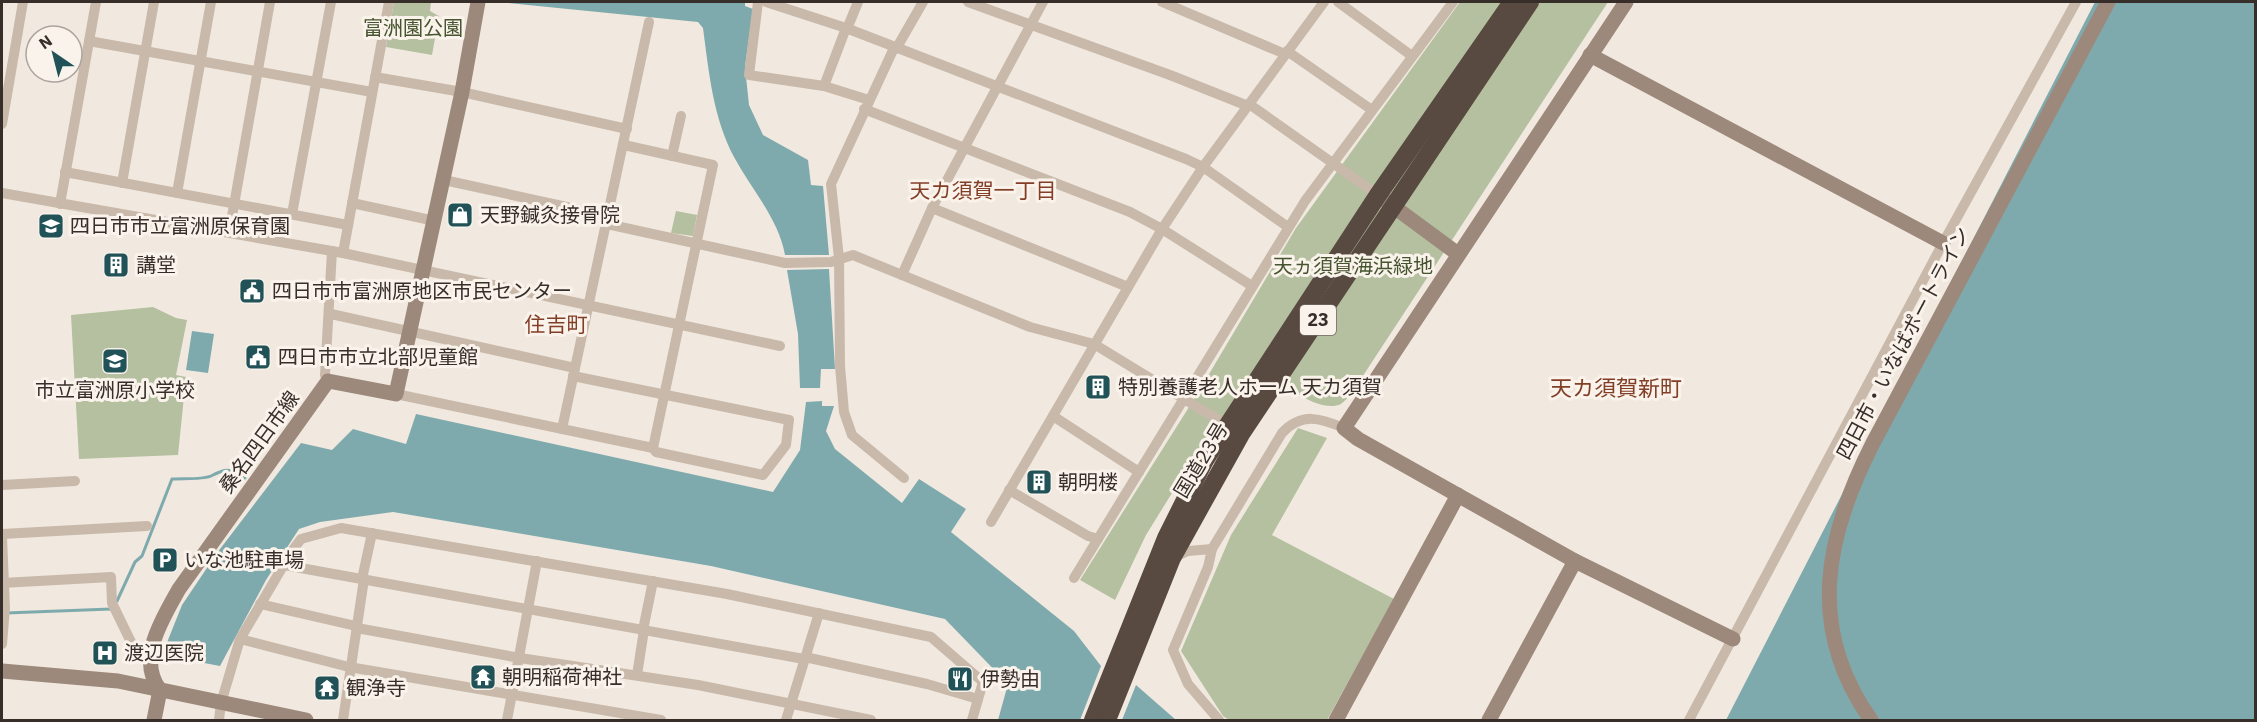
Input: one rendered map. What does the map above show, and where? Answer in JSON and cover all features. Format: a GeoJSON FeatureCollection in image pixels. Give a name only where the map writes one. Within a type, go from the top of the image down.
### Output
{"type":"FeatureCollection","features":[{"type":"Feature","properties":{"kind":"highway","name":"国道23号"},"geometry":{"type":"LineString","coordinates":[[1107,720],[1127,651],[1166,537],[1378,195],[1512,2]]}},
{"type":"Feature","properties":{"kind":"highway","name":"国道23号"},"geometry":{"type":"LineString","coordinates":[[1094,720],[1234,429],[1394,206],[1530,2]]}},
{"type":"Feature","properties":{"kind":"street"},"geometry":{"type":"LineString","coordinates":[[2,124],[5,83],[23,2]]}},
{"type":"Feature","properties":{"kind":"street"},"geometry":{"type":"LineString","coordinates":[[60,204],[96,2]]}},
{"type":"Feature","properties":{"kind":"street"},"geometry":{"type":"LineString","coordinates":[[122,183],[154,2]]}},
{"type":"Feature","properties":{"kind":"street"},"geometry":{"type":"LineString","coordinates":[[177,193],[211,2]]}},
{"type":"Feature","properties":{"kind":"street"},"geometry":{"type":"LineString","coordinates":[[229,233],[270,2]]}},
{"type":"Feature","properties":{"kind":"street"},"geometry":{"type":"LineString","coordinates":[[292,214],[331,2]]}},
{"type":"Feature","properties":{"kind":"street"},"geometry":{"type":"LineString","coordinates":[[331,314],[664,395],[789,420],[786,444],[764,475],[656,452],[653,448],[328,381],[325,375],[331,314],[338,252],[348,225],[389,2]]}},
{"type":"Feature","properties":{"kind":"street"},"geometry":{"type":"LineString","coordinates":[[396,394],[444,180],[478,2]]}},
{"type":"Feature","properties":{"kind":"street"},"geometry":{"type":"LineString","coordinates":[[758,2],[749,75],[824,86],[1098,199],[1162,229],[1252,286]]}},
{"type":"Feature","properties":{"kind":"street"},"geometry":{"type":"LineString","coordinates":[[766,2],[846,28],[1203,167],[1288,227]]}},
{"type":"Feature","properties":{"kind":"street"},"geometry":{"type":"LineString","coordinates":[[824,86],[858,2]]}},
{"type":"Feature","properties":{"kind":"street"},"geometry":{"type":"LineString","coordinates":[[904,478],[858,442],[846,421],[840,366],[831,184],[895,49],[923,2]]}},
{"type":"Feature","properties":{"kind":"street"},"geometry":{"type":"LineString","coordinates":[[968,2],[1249,105],[1394,206],[1458,254]]}},
{"type":"Feature","properties":{"kind":"street"},"geometry":{"type":"LineString","coordinates":[[902,275],[932,208],[1043,2]]}},
{"type":"Feature","properties":{"kind":"street"},"geometry":{"type":"LineString","coordinates":[[1162,2],[1286,52],[1372,110]]}},
{"type":"Feature","properties":{"kind":"street"},"geometry":{"type":"LineString","coordinates":[[991,522],[1162,229],[1203,167],[1324,2]]}},
{"type":"Feature","properties":{"kind":"street"},"geometry":{"type":"LineString","coordinates":[[1338,2],[1412,56]]}},
{"type":"Feature","properties":{"kind":"street"},"geometry":{"type":"LineString","coordinates":[[1074,578],[1185,401],[1288,227],[1453,2]]}},
{"type":"Feature","properties":{"kind":"street"},"geometry":{"type":"LineString","coordinates":[[1344,428],[1626,2]]}},
{"type":"Feature","properties":{"kind":"street"},"geometry":{"type":"LineString","coordinates":[[1689,720],[1943,243],[2076,2]]}},
{"type":"Feature","properties":{"kind":"street","name":"四日市・いなばポートライン"},"geometry":{"type":"LineString","coordinates":[[1871,720],[1852,688],[1833,634],[1831,562],[1834,536],[1844,505],[1873,443],[2108,2]]}},
{"type":"Feature","properties":{"kind":"street"},"geometry":{"type":"LineString","coordinates":[[562,429],[649,22]]}},
{"type":"Feature","properties":{"kind":"street"},"geometry":{"type":"LineString","coordinates":[[88,41],[372,92]]}},
{"type":"Feature","properties":{"kind":"street"},"geometry":{"type":"LineString","coordinates":[[1590,55],[1943,243]]}},
{"type":"Feature","properties":{"kind":"street"},"geometry":{"type":"LineString","coordinates":[[375,76],[462,92],[627,129]]}},
{"type":"Feature","properties":{"kind":"street"},"geometry":{"type":"LineString","coordinates":[[672,156],[681,116]]}},
{"type":"Feature","properties":{"kind":"street"},"geometry":{"type":"LineString","coordinates":[[624,145],[713,165],[653,448]]}},
{"type":"Feature","properties":{"kind":"street"},"geometry":{"type":"LineString","coordinates":[[65,172],[348,225]]}},
{"type":"Feature","properties":{"kind":"street"},"geometry":{"type":"LineString","coordinates":[[444,180],[696,243],[790,262],[835,260],[853,255],[1030,327],[1094,344],[1234,429]]}},
{"type":"Feature","properties":{"kind":"street"},"geometry":{"type":"LineString","coordinates":[[2,193],[338,252],[780,346]]}},
{"type":"Feature","properties":{"kind":"street"},"geometry":{"type":"LineString","coordinates":[[352,203],[435,221]]}},
{"type":"Feature","properties":{"kind":"street"},"geometry":{"type":"LineString","coordinates":[[932,208],[1128,287]]}},
{"type":"Feature","properties":{"kind":"street","name":"桑名四日市線"},"geometry":{"type":"LineString","coordinates":[[150,652],[179,589],[328,381]]}},
{"type":"Feature","properties":{"kind":"street"},"geometry":{"type":"LineString","coordinates":[[1053,416],[1140,472]]}},
{"type":"Feature","properties":{"kind":"street"},"geometry":{"type":"LineString","coordinates":[[1218,720],[1188,684],[1173,650],[1208,567],[1212,549],[1282,433],[1290,424],[1313,417],[1344,428],[1358,439],[1575,561],[1733,639]]}},
{"type":"Feature","properties":{"kind":"street"},"geometry":{"type":"LineString","coordinates":[[2,485],[75,481]]}},
{"type":"Feature","properties":{"kind":"street"},"geometry":{"type":"LineString","coordinates":[[1009,490],[1088,536],[1098,539]]}},
{"type":"Feature","properties":{"kind":"street"},"geometry":{"type":"LineString","coordinates":[[1336,720],[1458,495]]}},
{"type":"Feature","properties":{"kind":"street"},"geometry":{"type":"LineString","coordinates":[[2,644],[4,613],[2,535],[147,525]]}},
{"type":"Feature","properties":{"kind":"street"},"geometry":{"type":"LineString","coordinates":[[219,720],[219,703],[240,639],[284,565],[301,539],[341,528],[653,581],[931,637],[983,682],[972,720]]}},
{"type":"Feature","properties":{"kind":"street"},"geometry":{"type":"LineString","coordinates":[[343,720],[349,667],[372,533]]}},
{"type":"Feature","properties":{"kind":"street"},"geometry":{"type":"LineString","coordinates":[[1172,558],[1188,551],[1212,549]]}},
{"type":"Feature","properties":{"kind":"street"},"geometry":{"type":"LineString","coordinates":[[507,720],[537,561]]}},
{"type":"Feature","properties":{"kind":"street"},"geometry":{"type":"LineString","coordinates":[[1489,720],[1575,561]]}},
{"type":"Feature","properties":{"kind":"street"},"geometry":{"type":"LineString","coordinates":[[284,565],[805,658],[927,684],[978,699]]}},
{"type":"Feature","properties":{"kind":"street"},"geometry":{"type":"LineString","coordinates":[[3,583],[111,577],[112,603],[132,644],[150,652],[150,673],[163,690]]}},
{"type":"Feature","properties":{"kind":"street"},"geometry":{"type":"LineString","coordinates":[[637,675],[653,581]]}},
{"type":"Feature","properties":{"kind":"street"},"geometry":{"type":"LineString","coordinates":[[260,604],[356,627],[520,658],[637,675],[870,720]]}},
{"type":"Feature","properties":{"kind":"street"},"geometry":{"type":"LineString","coordinates":[[786,720],[819,613]]}},
{"type":"Feature","properties":{"kind":"street"},"geometry":{"type":"LineString","coordinates":[[240,639],[349,667],[661,720]]}},
{"type":"Feature","properties":{"kind":"street"},"geometry":{"type":"LineString","coordinates":[[2,671],[107,680],[306,720]]}},
{"type":"Feature","properties":{"kind":"street"},"geometry":{"type":"LineString","coordinates":[[154,720],[163,690]]}},
{"type":"Feature","properties":{"kind":"green space","name":"富洲園公園"},"geometry":{"type":"Polygon","coordinates":[[[394,2],[431,2],[430,11],[439,16],[432,55],[386,47],[394,2]]]}},
{"type":"Feature","properties":{"kind":"green space","name":"天ヵ須賀海浜緑地"},"geometry":{"type":"Polygon","coordinates":[[[1460,2],[1608,2],[1351,394],[1341,404],[1331,406],[1320,404],[1297,394],[1258,366],[1225,415],[1211,430],[1146,535],[1115,600],[1080,580],[1196,396],[1296,228],[1460,2]]]}},
{"type":"Feature","properties":{"kind":"green space"},"geometry":{"type":"Polygon","coordinates":[[[676,211],[697,215],[693,236],[671,233],[676,211]]]}},
{"type":"Feature","properties":{"kind":"green space"},"geometry":{"type":"Polygon","coordinates":[[[153,307],[176,318],[187,320],[176,375],[186,377],[178,455],[79,459],[71,315],[153,307]]]}},
{"type":"Feature","properties":{"kind":"green space"},"geometry":{"type":"Polygon","coordinates":[[[1298,428],[1327,438],[1272,535],[1394,599],[1327,720],[1229,720],[1223,716],[1181,651],[1231,535],[1298,428]]]}},
{"type":"Feature","properties":{"kind":"water"},"geometry":{"type":"Polygon","coordinates":[[[499,2],[745,2],[745,6],[753,9],[745,67],[749,105],[763,135],[808,160],[811,185],[823,186],[829,255],[785,255],[777,229],[734,157],[721,126],[707,62],[703,28],[698,22],[499,2]]]}},
{"type":"Feature","properties":{"kind":"water"},"geometry":{"type":"Polygon","coordinates":[[[2095,2],[2255,2],[2255,720],[1726,720],[2095,2]]]}},
{"type":"Feature","properties":{"kind":"water"},"geometry":{"type":"Polygon","coordinates":[[[829,269],[835,369],[821,369],[820,388],[800,388],[798,334],[787,270],[829,269]]]}},
{"type":"Feature","properties":{"kind":"water"},"geometry":{"type":"Polygon","coordinates":[[[192,331],[214,334],[208,373],[186,370],[192,331]]]}},
{"type":"Feature","properties":{"kind":"water"},"geometry":{"type":"Polygon","coordinates":[[[822,401],[822,406],[834,406],[826,431],[835,449],[902,503],[919,479],[966,509],[951,532],[1074,631],[1101,666],[1080,720],[998,720],[1008,684],[945,619],[711,566],[393,512],[320,522],[299,529],[266,580],[220,666],[162,655],[182,605],[217,553],[301,443],[332,450],[353,429],[406,444],[416,414],[773,492],[800,450],[806,402],[822,401]]]}},
{"type":"Feature","properties":{"kind":"water"},"geometry":{"type":"Polygon","coordinates":[[[1136,685],[1176,720],[1122,720],[1136,685]]]}},
{"type":"Feature","properties":{"kind":"waterway"},"geometry":{"type":"LineString","coordinates":[[117,601],[135,562],[142,556],[172,479],[203,478],[228,470],[245,478]]}},
{"type":"Feature","properties":{"kind":"waterway"},"geometry":{"type":"LineString","coordinates":[[6,613],[111,609]]}},
{"type":"Feature","properties":{"kind":"place","name":"天野鍼灸接骨院"},"geometry":{"type":"Point","coordinates":[460,215]}},
{"type":"Feature","properties":{"kind":"place","name":"四日市市立富洲原保育園"},"geometry":{"type":"Point","coordinates":[51,226]}},
{"type":"Feature","properties":{"kind":"place","name":"講堂"},"geometry":{"type":"Point","coordinates":[116,265]}},
{"type":"Feature","properties":{"kind":"place","name":"四日市市富洲原地区市民センター"},"geometry":{"type":"Point","coordinates":[252,291]}},
{"type":"Feature","properties":{"kind":"place","name":"四日市市立北部児童館"},"geometry":{"type":"Point","coordinates":[258,357]}},
{"type":"Feature","properties":{"kind":"place","name":"市立富洲原小学校"},"geometry":{"type":"Point","coordinates":[115,361]}},
{"type":"Feature","properties":{"kind":"place","name":"特別養護老人ホーム 天カ須賀"},"geometry":{"type":"Point","coordinates":[1098,387]}},
{"type":"Feature","properties":{"kind":"place","name":"朝明楼"},"geometry":{"type":"Point","coordinates":[1039,482]}},
{"type":"Feature","properties":{"kind":"place","name":"いな池駐車場"},"geometry":{"type":"Point","coordinates":[165,560]}},
{"type":"Feature","properties":{"kind":"place","name":"渡辺医院"},"geometry":{"type":"Point","coordinates":[105,653]}},
{"type":"Feature","properties":{"kind":"place","name":"朝明稲荷神社"},"geometry":{"type":"Point","coordinates":[483,677]}},
{"type":"Feature","properties":{"kind":"place","name":"伊勢由"},"geometry":{"type":"Point","coordinates":[960,679]}},
{"type":"Feature","properties":{"kind":"place","name":"観浄寺"},"geometry":{"type":"Point","coordinates":[327,688]}},
{"type":"Feature","properties":{"kind":"district","name":"天カ須賀一丁目"},"geometry":{"type":"Point","coordinates":[983,191]}},
{"type":"Feature","properties":{"kind":"district","name":"住吉町"},"geometry":{"type":"Point","coordinates":[556,325]}},
{"type":"Feature","properties":{"kind":"district","name":"天カ須賀新町"},"geometry":{"type":"Point","coordinates":[1616,388]}}]}
